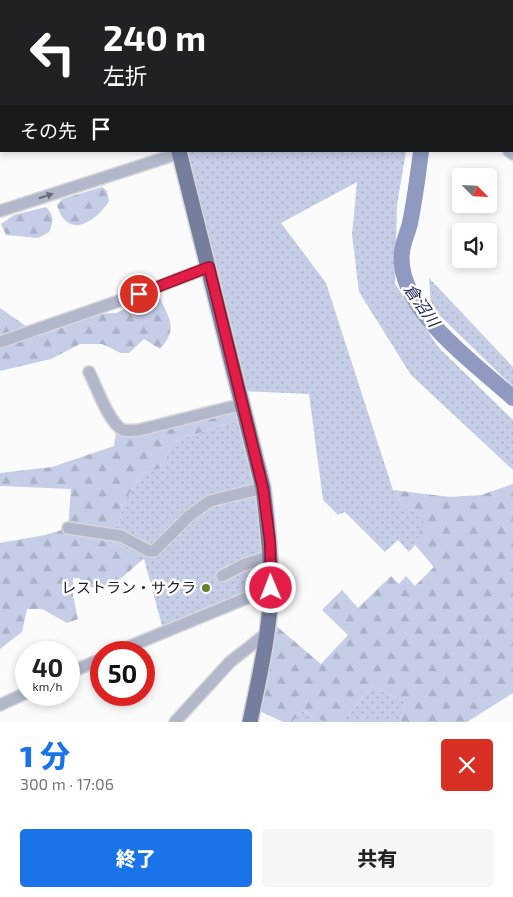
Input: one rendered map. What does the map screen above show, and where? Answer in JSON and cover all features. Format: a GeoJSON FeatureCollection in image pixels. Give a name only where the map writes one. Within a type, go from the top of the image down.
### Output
{"type":"FeatureCollection","features":[{"type":"Feature","properties":{"kind":"main road"},"geometry":{"type":"LineString","coordinates":[[180,152],[263,488],[270,556],[271,588],[267,633],[250,722]]}},
{"type":"Feature","properties":{"kind":"street"},"geometry":{"type":"LineString","coordinates":[[0,212],[180,152]]}},
{"type":"Feature","properties":{"kind":"street"},"geometry":{"type":"LineString","coordinates":[[0,342],[139,294],[209,267]]}},
{"type":"Feature","properties":{"kind":"street"},"geometry":{"type":"LineString","coordinates":[[89,372],[110,415],[117,426],[124,430],[139,430],[243,404]]}},
{"type":"Feature","properties":{"kind":"street"},"geometry":{"type":"LineString","coordinates":[[68,528],[121,536],[149,551],[154,551],[189,516],[210,501],[263,488]]}},
{"type":"Feature","properties":{"kind":"street"},"geometry":{"type":"LineString","coordinates":[[222,576],[244,565],[270,556]]}},
{"type":"Feature","properties":{"kind":"street"},"geometry":{"type":"LineString","coordinates":[[143,641],[271,588]]}},
{"type":"Feature","properties":{"kind":"street"},"geometry":{"type":"LineString","coordinates":[[175,722],[230,662],[267,633]]}},
{"type":"Feature","properties":{"kind":"street"},"geometry":{"type":"LineString","coordinates":[[0,705],[15,698]]}},
{"type":"Feature","properties":{"kind":"green space"},"geometry":{"type":"Polygon","coordinates":[[[180,152],[406,152],[397,205],[395,284],[439,348],[513,420],[513,470],[411,375],[359,292],[352,235],[357,182],[281,223],[326,283],[393,490],[402,505],[426,518],[415,545],[409,552],[398,540],[385,552],[345,512],[338,515],[323,500],[309,394],[240,391],[180,152]]]}},
{"type":"Feature","properties":{"kind":"green space"},"geometry":{"type":"Polygon","coordinates":[[[102,187],[107,191],[109,201],[96,216],[82,224],[74,225],[67,222],[57,205],[62,199],[102,187]]]}},
{"type":"Feature","properties":{"kind":"green space"},"geometry":{"type":"Polygon","coordinates":[[[46,207],[51,213],[52,219],[49,232],[38,238],[6,235],[1,224],[14,215],[46,207]]]}},
{"type":"Feature","properties":{"kind":"green space"},"geometry":{"type":"Polygon","coordinates":[[[429,278],[513,367],[513,387],[431,307],[429,278]]]}},
{"type":"Feature","properties":{"kind":"green space"},"geometry":{"type":"Polygon","coordinates":[[[149,298],[160,298],[169,319],[171,330],[166,342],[160,349],[144,339],[129,353],[121,353],[102,344],[80,344],[51,359],[0,371],[0,346],[56,330],[98,314],[116,313],[149,298]]]}},
{"type":"Feature","properties":{"kind":"green space"},"geometry":{"type":"Polygon","coordinates":[[[0,308],[26,326],[25,331],[0,338],[0,308]]]}},
{"type":"Feature","properties":{"kind":"green space"},"geometry":{"type":"Polygon","coordinates":[[[243,404],[246,418],[174,441],[161,468],[142,474],[122,505],[119,525],[104,537],[144,559],[121,579],[105,588],[96,589],[88,586],[79,578],[73,578],[73,596],[78,619],[67,623],[42,609],[27,609],[22,632],[0,649],[0,543],[45,535],[68,528],[71,489],[0,486],[0,473],[52,467],[114,446],[117,426],[124,430],[243,404]]]}},
{"type":"Feature","properties":{"kind":"green space"},"geometry":{"type":"Polygon","coordinates":[[[246,418],[271,588],[164,633],[144,559],[104,537],[119,525],[122,505],[142,474],[161,468],[174,441],[246,418]]]}},
{"type":"Feature","properties":{"kind":"green space"},"geometry":{"type":"Polygon","coordinates":[[[513,484],[513,693],[467,722],[400,722],[405,701],[371,687],[342,722],[325,722],[303,711],[292,722],[283,722],[253,708],[268,619],[321,664],[348,635],[322,610],[342,590],[358,608],[391,576],[399,584],[406,576],[415,586],[434,567],[415,545],[425,518],[402,505],[393,490],[450,497],[481,495],[513,484]]]}},
{"type":"Feature","properties":{"kind":"green space"},"geometry":{"type":"Polygon","coordinates":[[[371,687],[405,701],[400,722],[342,722],[371,687]]]}},
{"type":"Feature","properties":{"kind":"green space"},"geometry":{"type":"Polygon","coordinates":[[[303,711],[325,722],[292,722],[303,711]]]}},
{"type":"Feature","properties":{"kind":"waterway","name":"倉沼川"},"geometry":{"type":"LineString","coordinates":[[421,152],[412,214],[403,245],[403,273],[411,294],[424,314],[460,352],[513,398]]}},
{"type":"Feature","properties":{"kind":"place","name":"レストラン・サクラ"},"geometry":{"type":"Point","coordinates":[206,588]}},
{"type":"Feature","properties":{"kind":"route"},"geometry":{"type":"LineString","coordinates":[[139,294],[209,267],[263,488],[270,542],[271,588]]}}]}
